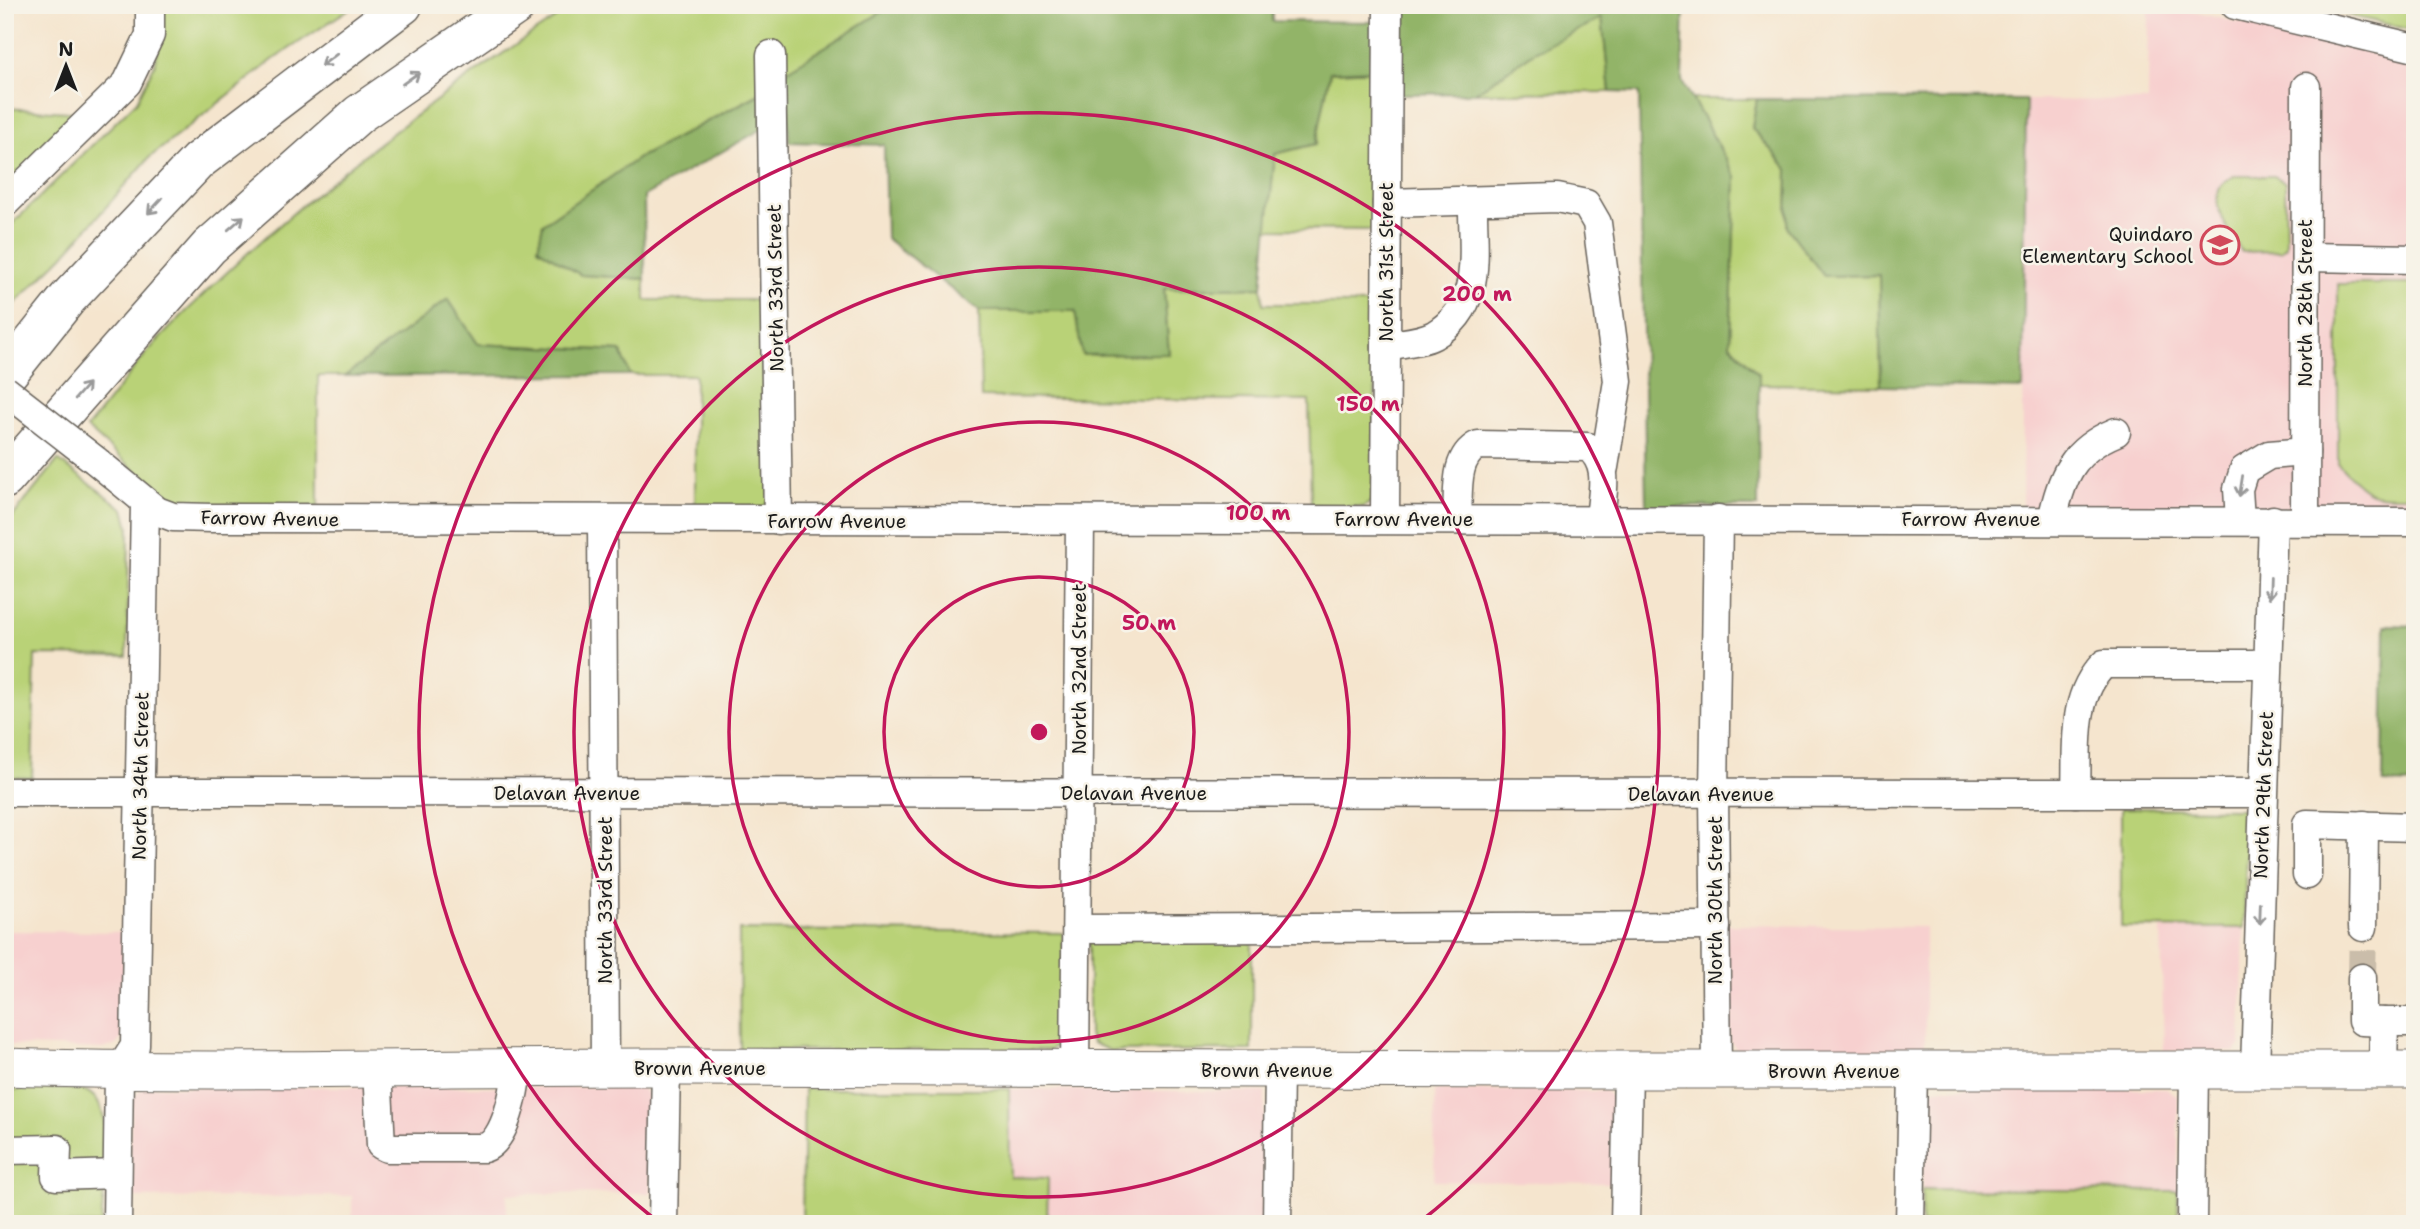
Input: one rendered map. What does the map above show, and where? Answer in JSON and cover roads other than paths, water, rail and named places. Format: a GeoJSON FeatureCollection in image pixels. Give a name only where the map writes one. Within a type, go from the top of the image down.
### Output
{"type":"FeatureCollection","features":[{"type":"Feature","properties":{"kind":"highway"},"geometry":{"type":"LineString","coordinates":[[5,377],[68,298],[198,161],[403,5]]}},
{"type":"Feature","properties":{"kind":"highway"},"geometry":{"type":"LineString","coordinates":[[5,479],[209,247],[359,114],[517,5]]}},
{"type":"Feature","properties":{"kind":"main road","name":"Brown Avenue"},"geometry":{"type":"LineString","coordinates":[[5,1067],[119,1071],[666,1067],[1717,1072],[2399,1070]]}},
{"type":"Feature","properties":{"kind":"street"},"geometry":{"type":"LineString","coordinates":[[5,203],[127,83],[150,35],[150,5]]}},
{"type":"Feature","properties":{"kind":"street","name":"North 31st Street"},"geometry":{"type":"LineString","coordinates":[[1384,519],[1388,5]]}},
{"type":"Feature","properties":{"kind":"street"},"geometry":{"type":"LineString","coordinates":[[2235,5],[2415,48]]}},
{"type":"Feature","properties":{"kind":"street","name":"North 33rd Street"},"geometry":{"type":"LineString","coordinates":[[771,55],[778,520]]}},
{"type":"Feature","properties":{"kind":"street","name":"North 28th Street"},"geometry":{"type":"LineString","coordinates":[[2305,520],[2306,87]]}},
{"type":"Feature","properties":{"kind":"street"},"geometry":{"type":"LineString","coordinates":[[1387,202],[1557,198],[1586,204],[1597,223],[1618,381],[1604,467],[1600,519]]}},
{"type":"Feature","properties":{"kind":"street"},"geometry":{"type":"LineString","coordinates":[[1386,346],[1432,336],[1457,317],[1467,303],[1472,283],[1473,201]]}},
{"type":"Feature","properties":{"kind":"street"},"geometry":{"type":"LineString","coordinates":[[2306,257],[2415,259]]}},
{"type":"Feature","properties":{"kind":"street"},"geometry":{"type":"LineString","coordinates":[[5,390],[95,460],[145,504]]}},
{"type":"Feature","properties":{"kind":"street"},"geometry":{"type":"LineString","coordinates":[[2052,520],[2061,481],[2069,468],[2099,439],[2116,432]]}},
{"type":"Feature","properties":{"kind":"street"},"geometry":{"type":"LineString","coordinates":[[1457,519],[1461,463],[1467,451],[1478,445],[1588,447],[1599,455],[1604,467]]}},
{"type":"Feature","properties":{"kind":"street"},"geometry":{"type":"LineString","coordinates":[[2240,520],[2238,489],[2244,470],[2269,455],[2305,452]]}},
{"type":"Feature","properties":{"kind":"street","name":"Farrow Avenue"},"geometry":{"type":"LineString","coordinates":[[145,504],[173,517],[602,521],[1718,519],[2415,522]]}},
{"type":"Feature","properties":{"kind":"street","name":"North 34th Street"},"geometry":{"type":"LineString","coordinates":[[117,1224],[119,1071],[135,1046],[145,504]]}},
{"type":"Feature","properties":{"kind":"street","name":"North 30th Street"},"geometry":{"type":"LineString","coordinates":[[1717,1072],[1714,794],[1718,519]]}},
{"type":"Feature","properties":{"kind":"street","name":"North 29th Street"},"geometry":{"type":"LineString","coordinates":[[2255,1069],[2273,520]]}},
{"type":"Feature","properties":{"kind":"street","name":"North 33rd Street"},"geometry":{"type":"LineString","coordinates":[[602,521],[606,793],[605,1069]]}},
{"type":"Feature","properties":{"kind":"street","name":"North 32nd Street"},"geometry":{"type":"LineString","coordinates":[[1075,1069],[1080,521]]}},
{"type":"Feature","properties":{"kind":"street"},"geometry":{"type":"LineString","coordinates":[[2076,793],[2080,699],[2090,677],[2104,664],[2267,664]]}},
{"type":"Feature","properties":{"kind":"street","name":"Delavan Avenue"},"geometry":{"type":"LineString","coordinates":[[5,792],[2263,793]]}},
{"type":"Feature","properties":{"kind":"street"},"geometry":{"type":"LineString","coordinates":[[2307,875],[2307,824],[2415,827]]}},
{"type":"Feature","properties":{"kind":"street"},"geometry":{"type":"LineString","coordinates":[[2363,927],[2364,825]]}},
{"type":"Feature","properties":{"kind":"street"},"geometry":{"type":"LineString","coordinates":[[1077,929],[1716,926]]}},
{"type":"Feature","properties":{"kind":"street"},"geometry":{"type":"LineString","coordinates":[[2362,978],[2362,1021],[2415,1022]]}},
{"type":"Feature","properties":{"kind":"street"},"geometry":{"type":"LineString","coordinates":[[2384,1022],[2399,1070]]}},
{"type":"Feature","properties":{"kind":"street"},"geometry":{"type":"LineString","coordinates":[[663,1224],[666,1067]]}},
{"type":"Feature","properties":{"kind":"street"},"geometry":{"type":"LineString","coordinates":[[377,1070],[381,1145],[387,1148],[484,1148],[496,1140],[514,1094],[517,1069]]}},
{"type":"Feature","properties":{"kind":"street"},"geometry":{"type":"LineString","coordinates":[[1277,1224],[1279,1070]]}},
{"type":"Feature","properties":{"kind":"street"},"geometry":{"type":"LineString","coordinates":[[2192,1224],[2194,1070]]}},
{"type":"Feature","properties":{"kind":"street"},"geometry":{"type":"LineString","coordinates":[[1625,1224],[1628,1071]]}},
{"type":"Feature","properties":{"kind":"street"},"geometry":{"type":"LineString","coordinates":[[1910,1224],[1913,1071]]}},
{"type":"Feature","properties":{"kind":"street"},"geometry":{"type":"LineString","coordinates":[[5,1150],[57,1149],[56,1176],[117,1174]]}},
{"type":"Feature","properties":{"kind":"tunnel"},"geometry":{"type":"LineString","coordinates":[[2362,978],[2363,927]]}},
{"type":"Feature","properties":{"kind":"place","name":"Quindaro Elementary School"},"geometry":{"type":"Point","coordinates":[2220,245]}}]}
